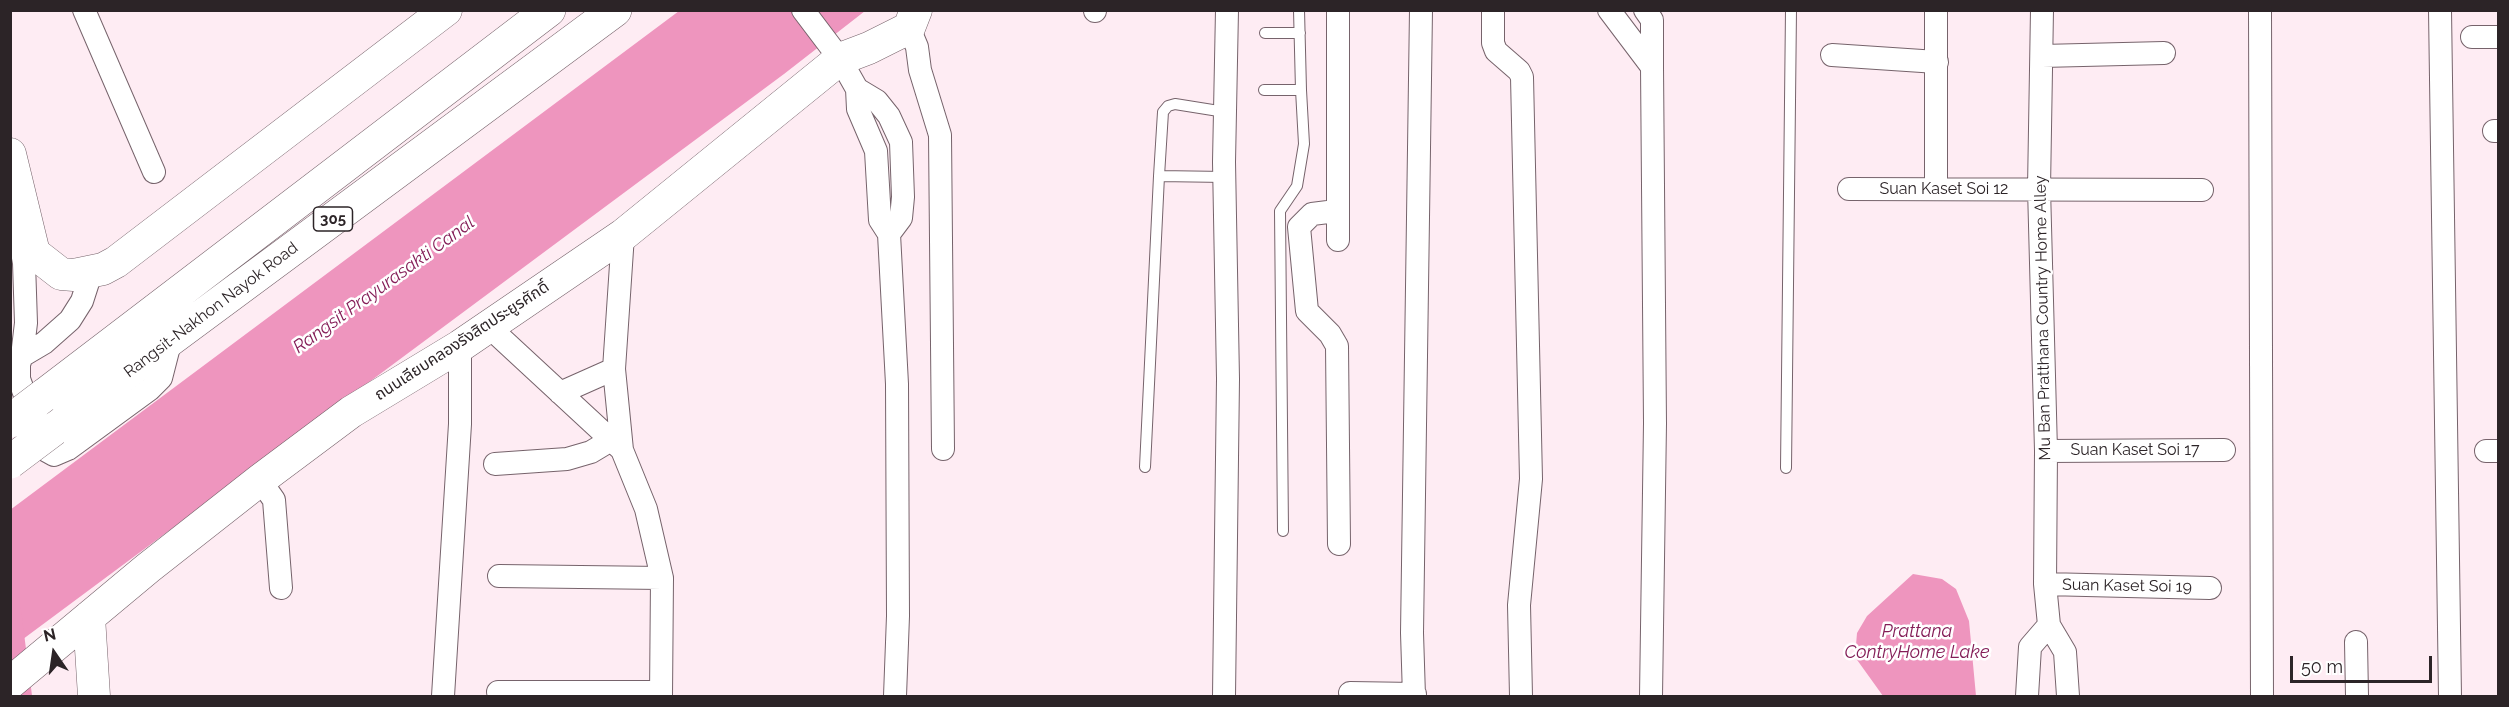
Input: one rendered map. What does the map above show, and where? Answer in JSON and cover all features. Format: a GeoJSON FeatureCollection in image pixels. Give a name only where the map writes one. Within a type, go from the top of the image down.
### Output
{"type":"FeatureCollection","features":[{"type":"Feature","properties":{"kind":"main road","name":"Rangsit-Nakhon Nayok Road"},"geometry":{"type":"LineString","coordinates":[[10,462],[171,339],[615,10]]}},
{"type":"Feature","properties":{"kind":"main road","name":"Rangsit-Nakhon Nayok Road"},"geometry":{"type":"LineString","coordinates":[[10,421],[534,14]]}},
{"type":"Feature","properties":{"kind":"street"},"geometry":{"type":"LineString","coordinates":[[84,10],[154,172]]}},
{"type":"Feature","properties":{"kind":"street"},"geometry":{"type":"LineString","coordinates":[[10,154],[34,254],[61,274],[91,273],[116,262],[446,10]]}},
{"type":"Feature","properties":{"kind":"street"},"geometry":{"type":"LineString","coordinates":[[803,10],[836,54],[857,89],[877,101],[889,116],[901,142],[903,197],[901,218],[889,234],[897,384],[898,616],[895,696]]}},
{"type":"Feature","properties":{"kind":"street"},"geometry":{"type":"LineString","coordinates":[[1224,696],[1228,391],[1225,177],[1227,10]]}},
{"type":"Feature","properties":{"kind":"street"},"geometry":{"type":"LineString","coordinates":[[1338,10],[1336,210],[1338,240]]}},
{"type":"Feature","properties":{"kind":"street"},"geometry":{"type":"LineString","coordinates":[[1350,693],[1414,695],[1412,633],[1421,10]]}},
{"type":"Feature","properties":{"kind":"street"},"geometry":{"type":"LineString","coordinates":[[1493,10],[1493,43],[1496,51],[1519,71],[1522,77],[1531,478],[1519,604],[1521,696]]}},
{"type":"Feature","properties":{"kind":"street"},"geometry":{"type":"LineString","coordinates":[[1608,10],[1652,67]]}},
{"type":"Feature","properties":{"kind":"street"},"geometry":{"type":"LineString","coordinates":[[1645,10],[1652,20],[1655,423],[1651,696]]}},
{"type":"Feature","properties":{"kind":"street"},"geometry":{"type":"LineString","coordinates":[[1936,10],[1936,189]]}},
{"type":"Feature","properties":{"kind":"street","name":"Mu Ban Pratthana Country Home Alley"},"geometry":{"type":"LineString","coordinates":[[2042,10],[2039,188],[2046,451],[2045,584],[2049,625],[2065,652],[2068,696]]}},
{"type":"Feature","properties":{"kind":"street"},"geometry":{"type":"LineString","coordinates":[[2260,10],[2259,486],[2262,696]]}},
{"type":"Feature","properties":{"kind":"street"},"geometry":{"type":"LineString","coordinates":[[2440,10],[2450,696]]}},
{"type":"Feature","properties":{"kind":"street"},"geometry":{"type":"LineString","coordinates":[[912,19],[920,70],[940,135],[943,449]]}},
{"type":"Feature","properties":{"kind":"street","name":"ถนนเลียบคลองรังสิตประยูรศักดิ์"},"geometry":{"type":"LineString","coordinates":[[10,683],[260,480],[351,412],[460,346],[623,235],[836,54],[869,48],[912,19]]}},
{"type":"Feature","properties":{"kind":"street"},"geometry":{"type":"LineString","coordinates":[[2472,38],[2499,37]]}},
{"type":"Feature","properties":{"kind":"street"},"geometry":{"type":"LineString","coordinates":[[2042,56],[2164,53]]}},
{"type":"Feature","properties":{"kind":"street"},"geometry":{"type":"LineString","coordinates":[[1832,55],[1936,62]]}},
{"type":"Feature","properties":{"kind":"street","name":"Suan Kaset Soi 12"},"geometry":{"type":"LineString","coordinates":[[1849,189],[2202,190]]}},
{"type":"Feature","properties":{"kind":"street"},"geometry":{"type":"LineString","coordinates":[[23,206],[19,234],[24,263],[26,323],[19,379],[45,450],[54,454],[68,449],[150,388],[161,378],[171,339]]}},
{"type":"Feature","properties":{"kind":"street"},"geometry":{"type":"LineString","coordinates":[[1336,210],[1312,214],[1299,227],[1306,311],[1330,334],[1337,346],[1339,544]]}},
{"type":"Feature","properties":{"kind":"street"},"geometry":{"type":"LineString","coordinates":[[616,445],[614,369],[623,235]]}},
{"type":"Feature","properties":{"kind":"street"},"geometry":{"type":"LineString","coordinates":[[22,356],[44,343],[70,320],[82,301],[91,273]]}},
{"type":"Feature","properties":{"kind":"street"},"geometry":{"type":"LineString","coordinates":[[488,326],[616,445],[646,509],[662,578],[661,694],[498,692]]}},
{"type":"Feature","properties":{"kind":"street"},"geometry":{"type":"LineString","coordinates":[[443,696],[460,424],[460,346]]}},
{"type":"Feature","properties":{"kind":"street"},"geometry":{"type":"LineString","coordinates":[[560,393],[614,369]]}},
{"type":"Feature","properties":{"kind":"street"},"geometry":{"type":"LineString","coordinates":[[495,465],[567,459],[616,445]]}},
{"type":"Feature","properties":{"kind":"street","name":"Suan Kaset Soi 17"},"geometry":{"type":"LineString","coordinates":[[2046,451],[2224,450]]}},
{"type":"Feature","properties":{"kind":"street"},"geometry":{"type":"LineString","coordinates":[[260,480],[274,500],[281,588]]}},
{"type":"Feature","properties":{"kind":"street"},"geometry":{"type":"LineString","coordinates":[[499,576],[662,578]]}},
{"type":"Feature","properties":{"kind":"street","name":"Suan Kaset Soi 19"},"geometry":{"type":"LineString","coordinates":[[2045,584],[2210,588]]}},
{"type":"Feature","properties":{"kind":"street"},"geometry":{"type":"LineString","coordinates":[[2027,696],[2030,648],[2049,625]]}},
{"type":"Feature","properties":{"kind":"street"},"geometry":{"type":"LineString","coordinates":[[79,626],[94,696]]}},
{"type":"Feature","properties":{"kind":"street"},"geometry":{"type":"LineString","coordinates":[[2356,642],[2357,696]]}},
{"type":"Feature","properties":{"kind":"lane"},"geometry":{"type":"LineString","coordinates":[[1283,531],[1280,211],[1297,186],[1304,144],[1299,10]]}},
{"type":"Feature","properties":{"kind":"lane"},"geometry":{"type":"LineString","coordinates":[[1786,468],[1791,10]]}},
{"type":"Feature","properties":{"kind":"lane"},"geometry":{"type":"LineString","coordinates":[[1265,33],[1300,33]]}},
{"type":"Feature","properties":{"kind":"lane"},"geometry":{"type":"LineString","coordinates":[[1264,90],[1301,90]]}},
{"type":"Feature","properties":{"kind":"lane"},"geometry":{"type":"LineString","coordinates":[[1145,467],[1163,112],[1168,106],[1175,104],[1225,112]]}},
{"type":"Feature","properties":{"kind":"lane"},"geometry":{"type":"LineString","coordinates":[[1159,176],[1225,177]]}},
{"type":"Feature","properties":{"kind":"water","name":"Rangsit Prayurasakti Canal"},"geometry":{"type":"Polygon","coordinates":[[[679,11],[865,11],[784,74],[11,648],[10,510],[679,11]]]}},
{"type":"Feature","properties":{"kind":"water","name":"Prattana ContryHome Lake"},"geometry":{"type":"Polygon","coordinates":[[[1913,574],[1942,579],[1956,589],[1969,621],[1976,696],[1883,696],[1855,657],[1857,633],[1867,616],[1913,574]]]}},
{"type":"Feature","properties":{"kind":"waterway"},"geometry":{"type":"LineString","coordinates":[[10,603],[22,696]]}}]}
